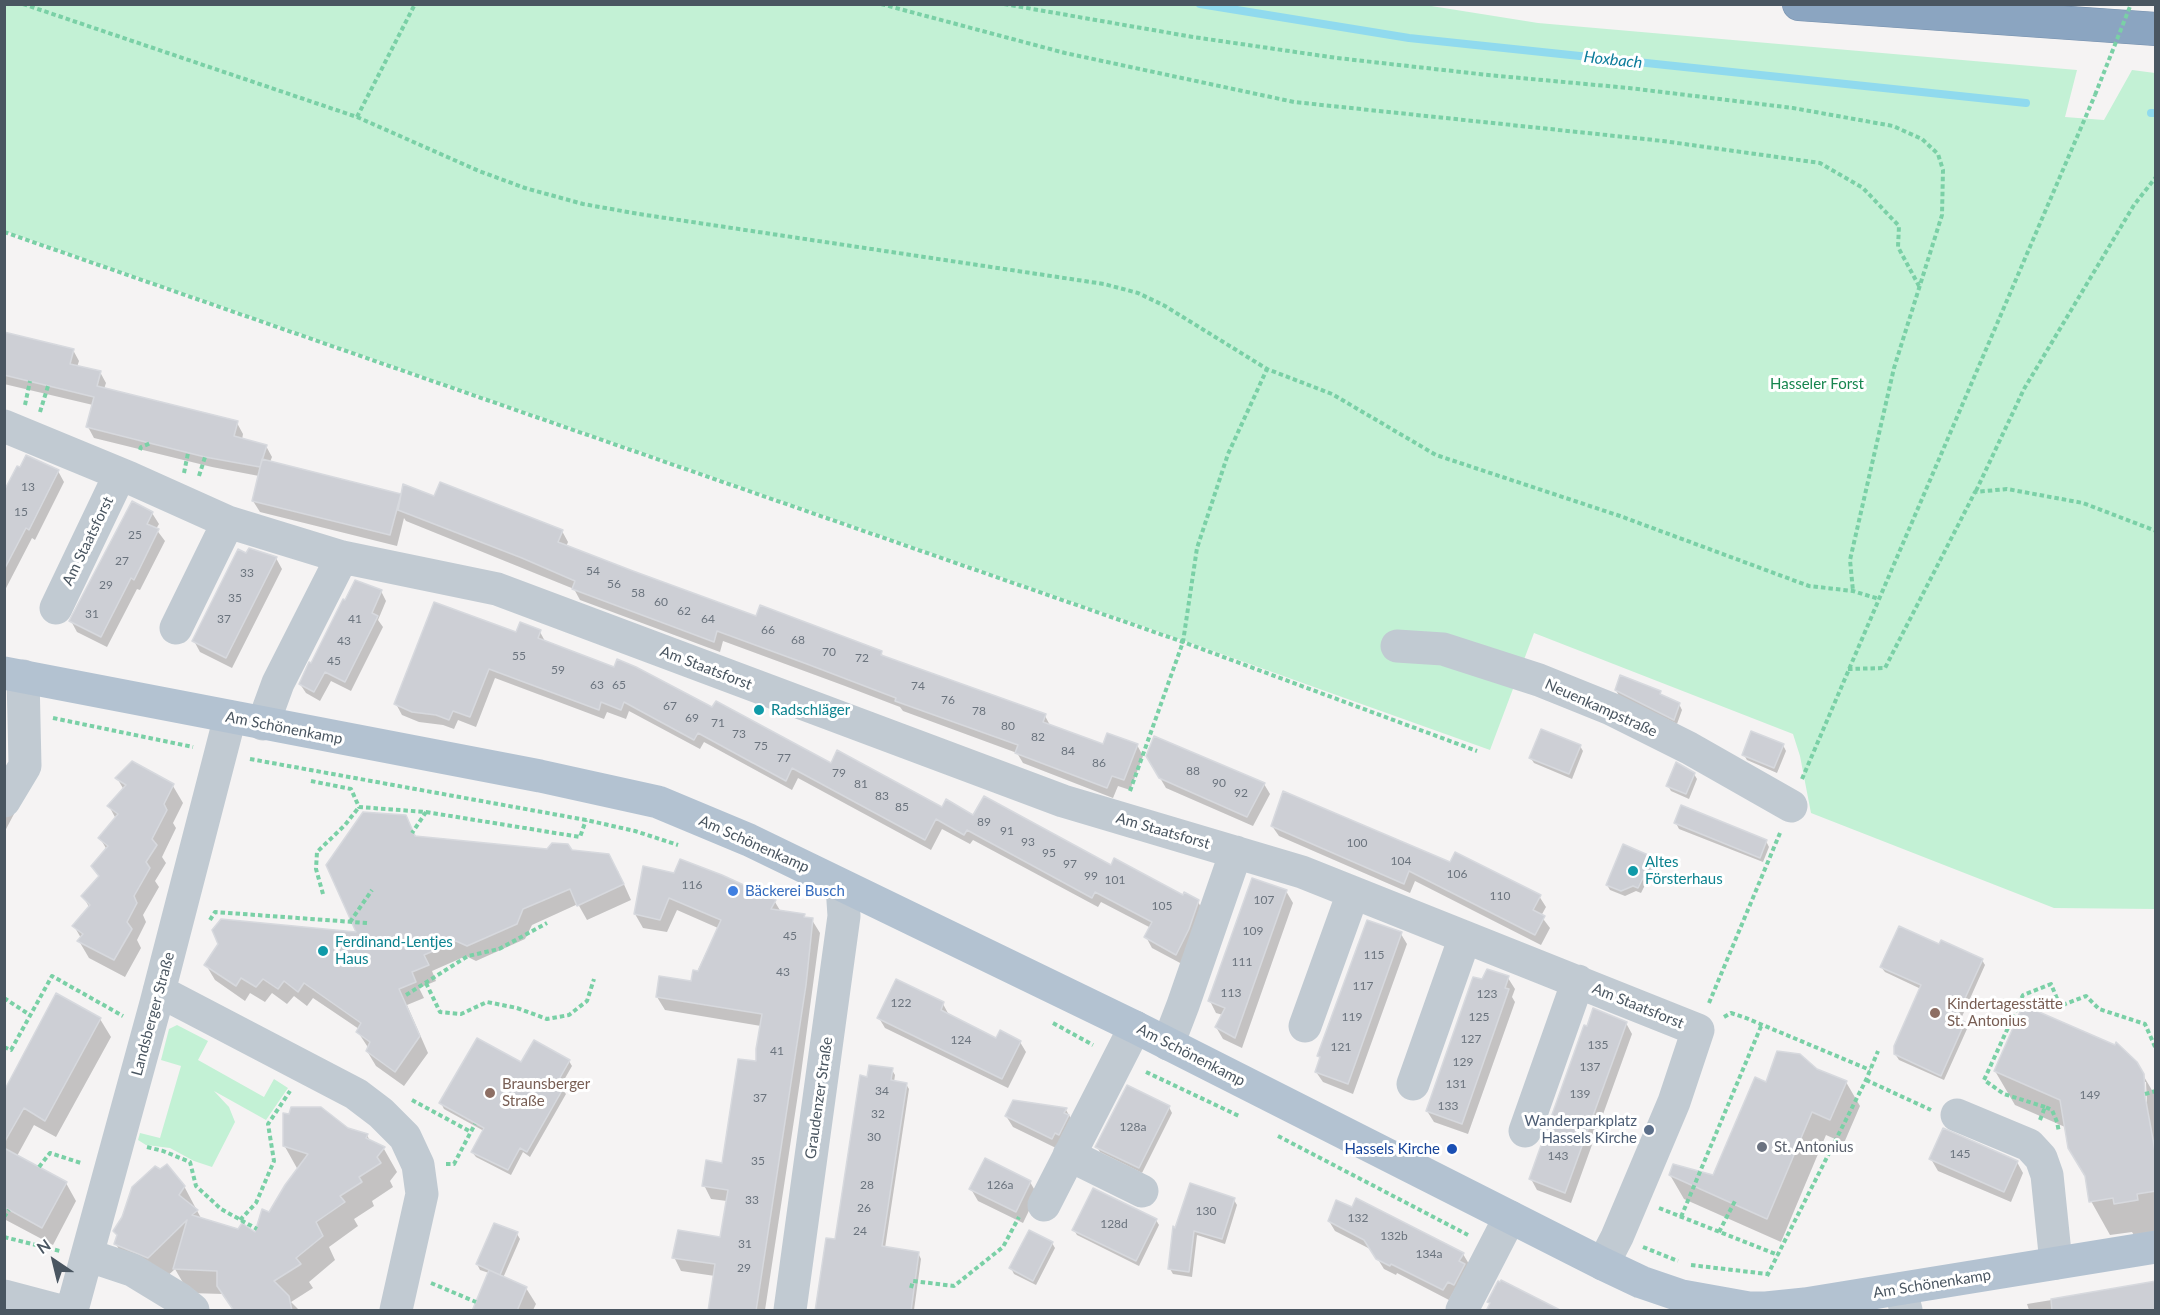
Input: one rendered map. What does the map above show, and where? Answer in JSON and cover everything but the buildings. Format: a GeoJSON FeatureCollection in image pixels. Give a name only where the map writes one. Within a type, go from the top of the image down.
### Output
{"type":"FeatureCollection","features":[{"type":"Feature","properties":{"kind":"highway"},"geometry":{"type":"LineString","coordinates":[[1799,4],[2156,29]]}},
{"type":"Feature","properties":{"kind":"main road","name":"Am Schönenkamp"},"geometry":{"type":"LineString","coordinates":[[14,674],[540,776],[658,802],[749,840],[1135,1027],[1436,1177],[1603,1264],[1689,1303],[1749,1308],[1790,1308],[1903,1300],[2056,1263],[2156,1247]]}},
{"type":"Feature","properties":{"kind":"street","name":"Am Staatsforst"},"geometry":{"type":"LineString","coordinates":[[7,433],[120,474],[228,522],[342,558],[497,589],[985,773],[1120,819],[1302,872],[1698,1030]]}},
{"type":"Feature","properties":{"kind":"street","name":"Am Staatsforst"},"geometry":{"type":"LineString","coordinates":[[56,608],[120,474]]}},
{"type":"Feature","properties":{"kind":"street"},"geometry":{"type":"LineString","coordinates":[[176,628],[228,522]]}},
{"type":"Feature","properties":{"kind":"street"},"geometry":{"type":"LineString","coordinates":[[263,724],[278,683],[342,558]]}},
{"type":"Feature","properties":{"kind":"street","name":"Neuenkampstraße"},"geometry":{"type":"LineString","coordinates":[[1397,646],[1443,649],[1539,680],[1600,705],[1689,748],[1791,806]]}},
{"type":"Feature","properties":{"kind":"street"},"geometry":{"type":"LineString","coordinates":[[4,801],[25,766],[24,713],[14,674]]}},
{"type":"Feature","properties":{"kind":"street","name":"Landsberger Straße"},"geometry":{"type":"LineString","coordinates":[[72,1311],[149,1030],[230,717]]}},
{"type":"Feature","properties":{"kind":"street"},"geometry":{"type":"LineString","coordinates":[[1168,1044],[1236,852]]}},
{"type":"Feature","properties":{"kind":"street","name":"Graudenzer Straße"},"geometry":{"type":"LineString","coordinates":[[790,1311],[843,922],[842,885]]}},
{"type":"Feature","properties":{"kind":"street"},"geometry":{"type":"LineString","coordinates":[[1305,1026],[1353,893]]}},
{"type":"Feature","properties":{"kind":"street"},"geometry":{"type":"LineString","coordinates":[[1413,1084],[1465,937]]}},
{"type":"Feature","properties":{"kind":"street","name":"Am Staatsforst"},"geometry":{"type":"LineString","coordinates":[[1525,1131],[1578,981]]}},
{"type":"Feature","properties":{"kind":"street"},"geometry":{"type":"LineString","coordinates":[[159,991],[356,1094],[381,1113],[405,1137],[418,1165],[422,1194],[396,1311]]}},
{"type":"Feature","properties":{"kind":"street"},"geometry":{"type":"LineString","coordinates":[[1044,1205],[1135,1027]]}},
{"type":"Feature","properties":{"kind":"street"},"geometry":{"type":"LineString","coordinates":[[1603,1264],[1633,1198],[1686,1107],[1698,1030]]}},
{"type":"Feature","properties":{"kind":"street"},"geometry":{"type":"LineString","coordinates":[[1957,1115],[2029,1145],[2041,1158],[2047,1175],[2056,1263]]}},
{"type":"Feature","properties":{"kind":"street"},"geometry":{"type":"LineString","coordinates":[[1069,1155],[1142,1191]]}},
{"type":"Feature","properties":{"kind":"street"},"geometry":{"type":"LineString","coordinates":[[1462,1311],[1509,1217]]}},
{"type":"Feature","properties":{"kind":"street"},"geometry":{"type":"LineString","coordinates":[[87,1258],[102,1260],[132,1270],[178,1298],[193,1311]]}},
{"type":"Feature","properties":{"kind":"street"},"geometry":{"type":"LineString","coordinates":[[4,1296],[57,1311]]}},
{"type":"Feature","properties":{"kind":"path"},"geometry":{"type":"LineString","coordinates":[[23,4],[357,117],[525,188],[583,204],[1104,284],[1138,293],[1165,306],[1267,369],[1332,394],[1436,455],[1620,516],[1809,586],[1853,591],[1879,598]]}},
{"type":"Feature","properties":{"kind":"path"},"geometry":{"type":"LineString","coordinates":[[357,117],[415,4]]}},
{"type":"Feature","properties":{"kind":"path"},"geometry":{"type":"LineString","coordinates":[[881,4],[1065,53],[1294,102],[1628,137],[1820,163],[1863,189],[1899,226],[1898,247],[1919,286]]}},
{"type":"Feature","properties":{"kind":"path"},"geometry":{"type":"LineString","coordinates":[[1004,4],[1193,37],[1326,56],[1793,108],[1893,126],[1922,139],[1938,154],[1943,170],[1942,215],[1894,368],[1850,560],[1853,591]]}},
{"type":"Feature","properties":{"kind":"path"},"geometry":{"type":"LineString","coordinates":[[1884,586],[2095,95],[2131,4]]}},
{"type":"Feature","properties":{"kind":"path"},"geometry":{"type":"LineString","coordinates":[[1848,669],[1885,668],[1975,492],[2024,389],[2134,205],[2156,177]]}},
{"type":"Feature","properties":{"kind":"path"},"geometry":{"type":"LineString","coordinates":[[4,232],[1183,642],[1477,751]]}},
{"type":"Feature","properties":{"kind":"path"},"geometry":{"type":"LineString","coordinates":[[1120,819],[1183,642],[1197,548],[1228,454],[1267,369]]}},
{"type":"Feature","properties":{"kind":"path"},"geometry":{"type":"LineString","coordinates":[[1975,492],[2007,489],[2083,503],[2156,531]]}},
{"type":"Feature","properties":{"kind":"path"},"geometry":{"type":"LineString","coordinates":[[24,713],[221,753],[586,820],[680,845]]}},
{"type":"Feature","properties":{"kind":"path"},"geometry":{"type":"LineString","coordinates":[[311,781],[351,789],[359,807]]}},
{"type":"Feature","properties":{"kind":"path"},"geometry":{"type":"LineString","coordinates":[[359,807],[426,812],[580,837],[586,820]]}},
{"type":"Feature","properties":{"kind":"path"},"geometry":{"type":"LineString","coordinates":[[323,894],[316,869],[317,852],[345,825],[359,807]]}},
{"type":"Feature","properties":{"kind":"path"},"geometry":{"type":"LineString","coordinates":[[412,833],[426,812]]}},
{"type":"Feature","properties":{"kind":"path"},"geometry":{"type":"LineString","coordinates":[[350,922],[372,890]]}},
{"type":"Feature","properties":{"kind":"path"},"geometry":{"type":"LineString","coordinates":[[204,929],[215,912],[367,923]]}},
{"type":"Feature","properties":{"kind":"path"},"geometry":{"type":"LineString","coordinates":[[406,995],[468,956],[499,949],[547,923]]}},
{"type":"Feature","properties":{"kind":"path"},"geometry":{"type":"LineString","coordinates":[[4,1047],[11,1050],[52,976],[149,1030]]}},
{"type":"Feature","properties":{"kind":"path"},"geometry":{"type":"LineString","coordinates":[[426,983],[440,1012],[461,1014],[487,1002],[517,1008],[547,1020],[568,1015],[586,1001],[594,979]]}},
{"type":"Feature","properties":{"kind":"path"},"geometry":{"type":"LineString","coordinates":[[2045,1107],[2004,1094],[1984,1080],[2024,995],[2050,984],[2060,1006],[2086,996],[2099,1009],[2145,1024],[2156,1049]]}},
{"type":"Feature","properties":{"kind":"path"},"geometry":{"type":"LineString","coordinates":[[4,998],[30,1016]]}},
{"type":"Feature","properties":{"kind":"path"},"geometry":{"type":"LineString","coordinates":[[1698,1030],[1731,1013],[1870,1070]]}},
{"type":"Feature","properties":{"kind":"path"},"geometry":{"type":"LineString","coordinates":[[1051,1022],[1120,1060],[1248,1120]]}},
{"type":"Feature","properties":{"kind":"path"},"geometry":{"type":"LineString","coordinates":[[1681,1217],[1762,1024]]}},
{"type":"Feature","properties":{"kind":"path"},"geometry":{"type":"LineString","coordinates":[[1790,1308],[1767,1274],[1866,1080],[1878,1051]]}},
{"type":"Feature","properties":{"kind":"path"},"geometry":{"type":"LineString","coordinates":[[1866,1080],[1943,1115],[1957,1115]]}},
{"type":"Feature","properties":{"kind":"path"},"geometry":{"type":"LineString","coordinates":[[240,1220],[256,1203],[274,1161],[268,1124],[295,1083]]}},
{"type":"Feature","properties":{"kind":"path"},"geometry":{"type":"LineString","coordinates":[[2145,1094],[2156,1091]]}},
{"type":"Feature","properties":{"kind":"path"},"geometry":{"type":"LineString","coordinates":[[405,1096],[471,1132]]}},
{"type":"Feature","properties":{"kind":"path"},"geometry":{"type":"LineString","coordinates":[[418,1165],[454,1164],[475,1124]]}},
{"type":"Feature","properties":{"kind":"path"},"geometry":{"type":"LineString","coordinates":[[1269,1131],[1494,1248]]}},
{"type":"Feature","properties":{"kind":"path"},"geometry":{"type":"LineString","coordinates":[[144,1147],[163,1151],[190,1162],[196,1186],[220,1209],[257,1229]]}},
{"type":"Feature","properties":{"kind":"path"},"geometry":{"type":"LineString","coordinates":[[39,1167],[50,1153],[91,1166]]}},
{"type":"Feature","properties":{"kind":"path"},"geometry":{"type":"LineString","coordinates":[[912,1288],[914,1281],[954,1286],[1003,1247],[1029,1197],[1044,1205]]}},
{"type":"Feature","properties":{"kind":"path"},"geometry":{"type":"LineString","coordinates":[[1633,1198],[1778,1255]]}},
{"type":"Feature","properties":{"kind":"path"},"geometry":{"type":"LineString","coordinates":[[1719,1232],[1736,1199]]}},
{"type":"Feature","properties":{"kind":"path"},"geometry":{"type":"LineString","coordinates":[[4,1217],[9,1210]]}},
{"type":"Feature","properties":{"kind":"path"},"geometry":{"type":"LineString","coordinates":[[4,1237],[87,1258]]}},
{"type":"Feature","properties":{"kind":"path"},"geometry":{"type":"LineString","coordinates":[[428,1282],[476,1302]]}},
{"type":"Feature","properties":{"kind":"green space","name":"Hasseler Forst"},"geometry":{"type":"Polygon","coordinates":[[[5,5],[1425,5],[1538,23],[2077,70],[2065,117],[2104,120],[2132,70],[2155,73],[2155,909],[2054,908],[1811,813],[1800,756],[1793,734],[1534,633],[1490,750],[1191,643],[5,231],[5,5]]]}},
{"type":"Feature","properties":{"kind":"green space"},"geometry":{"type":"Polygon","coordinates":[[[177,1025],[208,1041],[198,1060],[264,1097],[274,1079],[288,1088],[266,1120],[214,1091],[229,1107],[235,1122],[212,1167],[194,1161],[170,1148],[146,1145],[138,1140],[140,1133],[160,1138],[181,1066],[161,1060],[169,1029],[177,1025]]]}},
{"type":"Feature","properties":{"kind":"waterway","name":"Hoxbach"},"geometry":{"type":"LineString","coordinates":[[1200,4],[1409,38],[2026,103]]}},
{"type":"Feature","properties":{"kind":"waterway","name":"Hoxbach"},"geometry":{"type":"LineString","coordinates":[[2151,113],[2156,113]]}},
{"type":"Feature","properties":{"kind":"place","name":"Radschläger"},"geometry":{"type":"Point","coordinates":[759,710]}},
{"type":"Feature","properties":{"kind":"place","name":"Altes Försterhaus"},"geometry":{"type":"Point","coordinates":[1633,871]}},
{"type":"Feature","properties":{"kind":"place","name":"Bäckerei Busch"},"geometry":{"type":"Point","coordinates":[733,891]}},
{"type":"Feature","properties":{"kind":"place","name":"Ferdinand-Lentjes Haus"},"geometry":{"type":"Point","coordinates":[323,951]}},
{"type":"Feature","properties":{"kind":"place","name":"Kindertagesstätte St. Antonius"},"geometry":{"type":"Point","coordinates":[1935,1013]}},
{"type":"Feature","properties":{"kind":"place","name":"Braunsberger Straße"},"geometry":{"type":"Point","coordinates":[490,1093]}},
{"type":"Feature","properties":{"kind":"place","name":"Wanderparkplatz Hassels Kirche"},"geometry":{"type":"Point","coordinates":[1649,1130]}},
{"type":"Feature","properties":{"kind":"place","name":"St. Antonius"},"geometry":{"type":"Point","coordinates":[1762,1147]}},
{"type":"Feature","properties":{"kind":"place","name":"Hassels Kirche"},"geometry":{"type":"Point","coordinates":[1452,1149]}}]}
